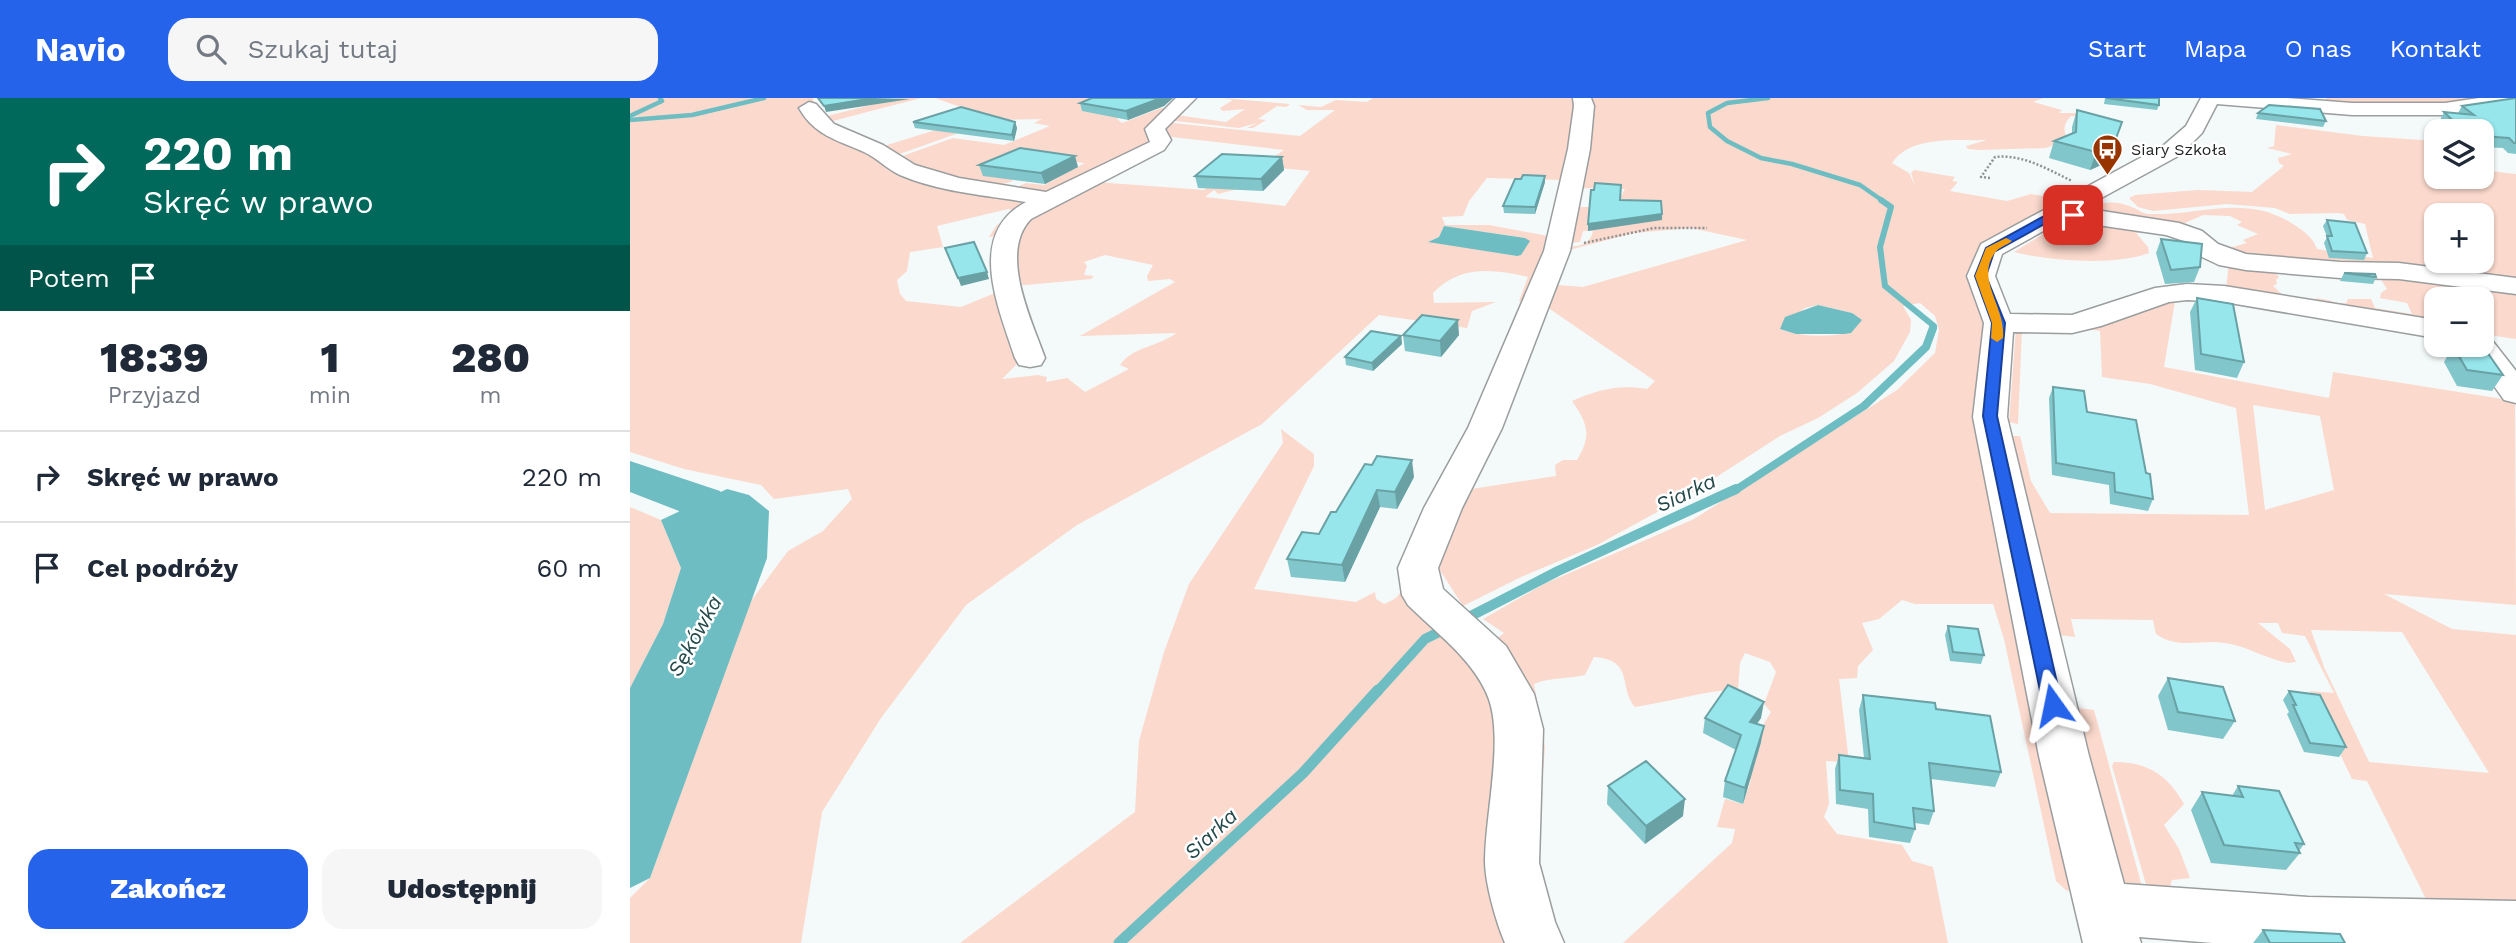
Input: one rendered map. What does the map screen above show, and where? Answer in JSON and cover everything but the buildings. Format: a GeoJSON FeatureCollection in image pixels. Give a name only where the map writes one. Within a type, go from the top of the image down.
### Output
{"type":"FeatureCollection","features":[{"type":"Feature","properties":{"kind":"street"},"geometry":{"type":"LineString","coordinates":[[1030,358],[1006,286],[1003,256],[1012,225],[1022,214],[1157,146],[1161,141],[1155,129],[1187,98]]}},
{"type":"Feature","properties":{"kind":"street"},"geometry":{"type":"LineString","coordinates":[[1535,943],[1528,930],[1512,863],[1518,729],[1511,694],[1490,658],[1423,595],[1418,568],[1443,508],[1467,467],[1485,428],[1557,251],[1579,149],[1584,106],[1582,98]]}},
{"type":"Feature","properties":{"kind":"street"},"geometry":{"type":"LineString","coordinates":[[2210,98],[2195,130],[2172,150],[1990,250],[1981,276],[1998,323],[1990,416],[2064,756],[2108,925],[2308,924],[2516,928]]}},
{"type":"Feature","properties":{"kind":"street"},"geometry":{"type":"LineString","coordinates":[[2216,98],[2352,109],[2452,107],[2516,98]]}},
{"type":"Feature","properties":{"kind":"street"},"geometry":{"type":"LineString","coordinates":[[2452,107],[2504,118]]}},
{"type":"Feature","properties":{"kind":"street"},"geometry":{"type":"LineString","coordinates":[[809,108],[814,119],[826,129],[881,151],[907,170],[955,183],[1049,200]]}},
{"type":"Feature","properties":{"kind":"street"},"geometry":{"type":"LineString","coordinates":[[2057,212],[2170,228],[2193,236],[2209,250],[2237,261],[2340,270],[2399,271],[2516,286]]}},
{"type":"Feature","properties":{"kind":"street"},"geometry":{"type":"LineString","coordinates":[[1998,323],[2072,324],[2165,294],[2187,292],[2224,294],[2424,327]]}},
{"type":"Feature","properties":{"kind":"street"},"geometry":{"type":"LineString","coordinates":[[2494,338],[2516,341]]}},
{"type":"Feature","properties":{"kind":"street"},"geometry":{"type":"LineString","coordinates":[[2489,357],[2516,393]]}},
{"type":"Feature","properties":{"kind":"path"},"geometry":{"type":"LineString","coordinates":[[1584,243],[1633,231],[1707,228]]}},
{"type":"Feature","properties":{"kind":"shaded area"},"geometry":{"type":"Polygon","coordinates":[[[630,98],[813,98],[814,105],[807,107],[890,163],[1038,201],[998,236],[989,237],[996,226],[1015,210],[1008,209],[937,226],[943,247],[910,252],[907,271],[897,280],[900,294],[906,301],[961,307],[1005,289],[1019,362],[1002,379],[1038,375],[1047,377],[1046,382],[1067,378],[1085,392],[1129,369],[1120,365],[1132,354],[1176,333],[1080,336],[1175,282],[1170,279],[1148,281],[1147,276],[1153,265],[1105,255],[1084,262],[1087,266],[1084,275],[1094,276],[1091,279],[1012,284],[1017,224],[1096,182],[1204,190],[1209,185],[1238,189],[1218,194],[1214,190],[1205,197],[1285,206],[1310,171],[1260,166],[1284,150],[1164,136],[1163,122],[1300,136],[1335,110],[1307,110],[1298,105],[1321,107],[1336,100],[1367,102],[1373,98],[1576,98],[1579,107],[1561,180],[1487,178],[1469,201],[1463,216],[1442,217],[1445,225],[1489,225],[1553,237],[1529,303],[1519,301],[1528,277],[1490,271],[1454,278],[1433,293],[1434,303],[1496,302],[1472,311],[1467,328],[1379,315],[1262,424],[1077,525],[966,605],[881,718],[822,812],[801,943],[630,943],[630,898],[650,878],[748,605],[788,551],[823,531],[852,499],[848,489],[774,499],[761,485],[684,469],[630,452],[630,98]],[[1444,226],[1439,237],[1430,241],[1517,256],[1529,241],[1525,238],[1444,226]]]}},
{"type":"Feature","properties":{"kind":"shaded area"},"geometry":{"type":"Polygon","coordinates":[[[899,98],[921,98],[825,123],[817,115],[827,116],[899,98]]]}},
{"type":"Feature","properties":{"kind":"shaded area"},"geometry":{"type":"Polygon","coordinates":[[[935,98],[1125,98],[1117,119],[1122,123],[1161,108],[1171,110],[1157,141],[1057,195],[1015,188],[1026,183],[1044,185],[1085,163],[1049,159],[1059,154],[1027,149],[995,162],[1013,181],[985,185],[954,179],[897,158],[953,138],[1004,145],[1050,126],[1034,123],[1042,119],[995,120],[894,156],[881,147],[980,114],[935,98]]]}},
{"type":"Feature","properties":{"kind":"shaded area"},"geometry":{"type":"Polygon","coordinates":[[[1223,98],[1290,104],[1286,107],[1277,106],[1258,119],[1266,120],[1253,128],[1247,128],[1257,123],[1239,128],[1167,120],[1176,115],[1226,122],[1245,109],[1222,111],[1220,108],[1233,100],[1223,98]]]}},
{"type":"Feature","properties":{"kind":"shaded area"},"geometry":{"type":"Polygon","coordinates":[[[1587,98],[2043,98],[2033,102],[2062,110],[2059,113],[2087,113],[2087,117],[2071,116],[2065,127],[2068,139],[2046,148],[1979,150],[1968,149],[1966,146],[1987,140],[1935,141],[1910,148],[1892,163],[1909,173],[1915,185],[1911,173],[1914,170],[1955,177],[1952,181],[1958,182],[1950,191],[2007,201],[2031,194],[2059,199],[2075,189],[2079,196],[1986,250],[1990,329],[1983,372],[1974,404],[1992,517],[2080,883],[2067,891],[2056,881],[2004,639],[1993,604],[1915,604],[1902,600],[1879,619],[1862,623],[1873,650],[1858,666],[1857,678],[1839,679],[1849,762],[1826,761],[1829,804],[1824,817],[1837,834],[1902,845],[1912,861],[1933,867],[1948,943],[1623,943],[1732,843],[1735,829],[1717,827],[1725,799],[1743,804],[1751,780],[1734,773],[1771,712],[1764,704],[1776,672],[1770,662],[1745,653],[1740,663],[1738,689],[1635,707],[1621,669],[1607,659],[1594,657],[1585,675],[1534,684],[1545,747],[1539,825],[1540,874],[1546,931],[1491,643],[1504,633],[1483,619],[1544,584],[1694,519],[1897,390],[1935,353],[1939,330],[1935,316],[1920,303],[1903,306],[1911,320],[1910,332],[1894,361],[1857,393],[1818,418],[1780,436],[1690,494],[1597,545],[1521,577],[1463,606],[1436,564],[1465,490],[1556,476],[1555,465],[1563,460],[1577,460],[1585,443],[1585,423],[1572,401],[1608,389],[1647,389],[1655,381],[1544,305],[1567,247],[1584,244],[1592,236],[1593,231],[1583,231],[1580,242],[1570,243],[1575,207],[1624,207],[1617,196],[1621,196],[1625,189],[1582,188],[1580,205],[1574,204],[1582,157],[1589,157],[1587,98]],[[1691,228],[1634,233],[1569,250],[1557,285],[1583,287],[1747,240],[1691,228]],[[1818,305],[1805,308],[1780,329],[1815,336],[1851,332],[1852,313],[1818,305]]]}},
{"type":"Feature","properties":{"kind":"shaded area"},"geometry":{"type":"Polygon","coordinates":[[[2327,98],[2510,98],[2440,106],[2320,105],[2327,98]]]}},
{"type":"Feature","properties":{"kind":"shaded area"},"geometry":{"type":"Polygon","coordinates":[[[2276,125],[2424,140],[2424,189],[2494,189],[2494,171],[2516,174],[2516,284],[2214,252],[2247,243],[2243,240],[2258,234],[2237,225],[2242,222],[2230,216],[2203,215],[2185,223],[2168,221],[2140,224],[2078,213],[2098,204],[2112,203],[2126,205],[2148,214],[2224,208],[2260,210],[2296,226],[2313,241],[2317,249],[2373,258],[2365,224],[2347,220],[2344,214],[2290,214],[2275,208],[2227,204],[2153,211],[2138,207],[2129,198],[2135,195],[2198,190],[2252,192],[2284,166],[2279,163],[2278,158],[2292,154],[2267,148],[2274,146],[2276,125]]]}},
{"type":"Feature","properties":{"kind":"shaded area"},"geometry":{"type":"Polygon","coordinates":[[[2070,218],[2147,232],[2136,233],[2148,247],[2149,253],[2118,260],[2082,261],[2014,252],[2070,218]]]}},
{"type":"Feature","properties":{"kind":"shaded area"},"geometry":{"type":"Polygon","coordinates":[[[2229,261],[2273,270],[2279,277],[2277,284],[2273,286],[2284,296],[2226,290],[2229,261]]]}},
{"type":"Feature","properties":{"kind":"shaded area"},"geometry":{"type":"Polygon","coordinates":[[[2373,275],[2516,287],[2516,339],[2494,336],[2494,287],[2424,287],[2424,322],[2311,300],[2346,303],[2348,299],[2371,299],[2375,308],[2412,314],[2407,303],[2380,298],[2381,293],[2387,289],[2380,278],[2373,275]]]}},
{"type":"Feature","properties":{"kind":"shaded area"},"geometry":{"type":"Polygon","coordinates":[[[2176,295],[2164,367],[2329,398],[2333,372],[2515,401],[2516,605],[2384,594],[2452,629],[2516,635],[2516,910],[2433,913],[2367,781],[2352,779],[2310,691],[2334,693],[2305,636],[2282,633],[2278,623],[2258,623],[2290,649],[2296,662],[2288,663],[2225,643],[2173,642],[2156,634],[2153,620],[2071,619],[2075,637],[2059,635],[2011,436],[2020,436],[2031,481],[2050,513],[2249,515],[2236,408],[2150,384],[2102,377],[2100,331],[2078,328],[2176,295]],[[2253,405],[2265,510],[2334,490],[2320,416],[2253,405]],[[2311,630],[2324,667],[2369,762],[2489,773],[2402,632],[2311,630]]]}},
{"type":"Feature","properties":{"kind":"shaded area"},"geometry":{"type":"Polygon","coordinates":[[[2016,328],[2022,329],[2018,424],[2009,422],[2016,328]]]}},
{"type":"Feature","properties":{"kind":"shaded area"},"geometry":{"type":"Polygon","coordinates":[[[1281,429],[1314,454],[1314,466],[1254,589],[1356,602],[1375,592],[1376,599],[1384,604],[1399,595],[1403,585],[1398,579],[1405,576],[1476,664],[1501,707],[1520,943],[960,943],[1135,812],[1139,741],[1164,652],[1189,584],[1283,443],[1281,429]]]}},
{"type":"Feature","properties":{"kind":"shaded area"},"geometry":{"type":"Polygon","coordinates":[[[630,507],[661,520],[681,568],[663,624],[630,688],[630,507]]]}},
{"type":"Feature","properties":{"kind":"shaded area"},"geometry":{"type":"Polygon","coordinates":[[[2078,708],[2094,710],[2144,894],[2125,890],[2078,708]]]}},
{"type":"Feature","properties":{"kind":"shaded area"},"geometry":{"type":"Polygon","coordinates":[[[2114,762],[2136,764],[2155,772],[2171,785],[2184,804],[2164,825],[2179,849],[2190,878],[2172,880],[2169,890],[2147,888],[2112,766],[2114,762]]]}},
{"type":"Feature","properties":{"kind":"water"},"geometry":{"type":"Polygon","coordinates":[[[1444,226],[1530,241],[1521,255],[1517,256],[1428,242],[1439,237],[1444,226]]]}},
{"type":"Feature","properties":{"kind":"water"},"geometry":{"type":"Polygon","coordinates":[[[1818,305],[1852,313],[1862,320],[1851,333],[1844,334],[1796,334],[1780,329],[1785,317],[1818,305]]]}},
{"type":"Feature","properties":{"kind":"water"},"geometry":{"type":"Polygon","coordinates":[[[727,489],[749,495],[769,511],[767,558],[650,878],[630,888],[630,688],[663,624],[681,568],[661,520],[727,489]]]}},
{"type":"Feature","properties":{"kind":"waterway"},"geometry":{"type":"LineString","coordinates":[[630,116],[662,101],[660,98]]}},
{"type":"Feature","properties":{"kind":"waterway"},"geometry":{"type":"LineString","coordinates":[[630,120],[692,115],[764,98]]}},
{"type":"Feature","properties":{"kind":"waterway","name":"Siarka"},"geometry":{"type":"LineString","coordinates":[[1768,98],[1727,103],[1708,113],[1710,127],[1727,141],[1761,158],[1792,164],[1860,185],[1883,201]]}},
{"type":"Feature","properties":{"kind":"waterway","name":"Siarka"},"geometry":{"type":"LineString","coordinates":[[1881,200],[1891,207],[1880,247],[1885,286],[1934,326],[1933,330]]}},
{"type":"Feature","properties":{"kind":"waterway","name":"Siarka"},"geometry":{"type":"LineString","coordinates":[[1734,491],[1864,406],[1926,347],[1933,328]]}},
{"type":"Feature","properties":{"kind":"waterway","name":"Sękówka"},"geometry":{"type":"LineString","coordinates":[[630,475],[702,502],[718,567]]}},
{"type":"Feature","properties":{"kind":"waterway","name":"Siarka"},"geometry":{"type":"LineString","coordinates":[[1463,620],[1558,571],[1736,489]]}},
{"type":"Feature","properties":{"kind":"waterway","name":"Siarka"},"geometry":{"type":"LineString","coordinates":[[1377,692],[1425,639],[1447,628]]}},
{"type":"Feature","properties":{"kind":"waterway","name":"Siarka"},"geometry":{"type":"LineString","coordinates":[[1119,943],[1303,773],[1378,690]]}},
{"type":"Feature","properties":{"kind":"slow traffic"},"geometry":{"type":"LineString","coordinates":[[1997,338],[1998,323],[1981,276],[1990,250],[2006,241]]}},
{"type":"Feature","properties":{"kind":"place","name":"Siary Szkoła"},"geometry":{"type":"Point","coordinates":[2108,176]}},
{"type":"Feature","properties":{"kind":"route"},"geometry":{"type":"LineString","coordinates":[[2053,705],[1990,416],[1998,323],[1981,276],[1990,250],[2057,212],[2073,215]]}}]}
